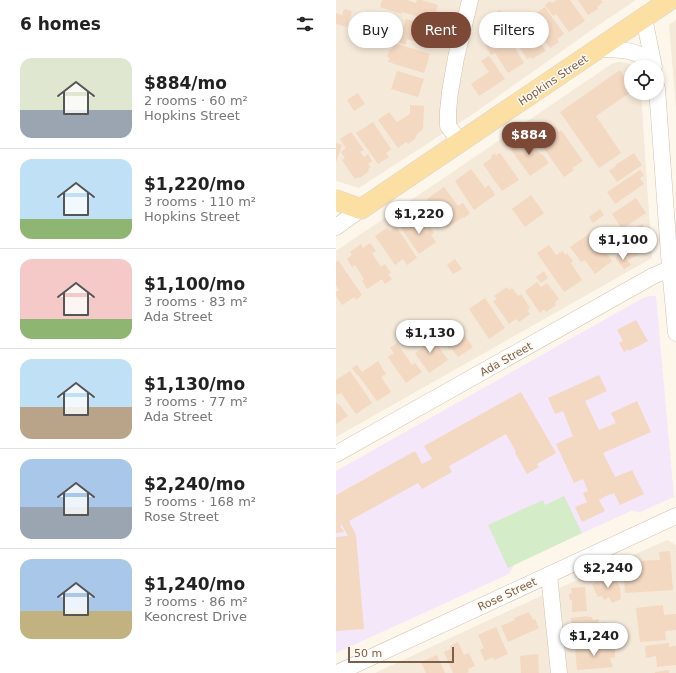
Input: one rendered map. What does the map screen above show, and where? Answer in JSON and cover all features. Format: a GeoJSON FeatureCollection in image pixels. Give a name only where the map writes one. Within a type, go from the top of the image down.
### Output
{"type":"FeatureCollection","features":[{"type":"Feature","properties":{"kind":"main road","name":"Hopkins Street"},"geometry":{"type":"LineString","coordinates":[[361,210],[670,0]]}},
{"type":"Feature","properties":{"kind":"main road"},"geometry":{"type":"LineString","coordinates":[[336,200],[361,210]]}},
{"type":"Feature","properties":{"kind":"street"},"geometry":{"type":"LineString","coordinates":[[460,142],[448,126],[448,111],[456,58],[470,0]]}},
{"type":"Feature","properties":{"kind":"street"},"geometry":{"type":"LineString","coordinates":[[644,18],[653,60]]}},
{"type":"Feature","properties":{"kind":"street"},"geometry":{"type":"LineString","coordinates":[[598,49],[632,52],[645,60]]}},
{"type":"Feature","properties":{"kind":"street"},"geometry":{"type":"LineString","coordinates":[[658,100],[673,267],[676,333]]}},
{"type":"Feature","properties":{"kind":"street","name":"Hopkins Street"},"geometry":{"type":"LineString","coordinates":[[336,227],[361,210]]}},
{"type":"Feature","properties":{"kind":"street","name":"Ada Street"},"geometry":{"type":"LineString","coordinates":[[336,454],[653,276],[673,267]]}},
{"type":"Feature","properties":{"kind":"street","name":"Rose Street"},"geometry":{"type":"LineString","coordinates":[[337,673],[676,516]]}},
{"type":"Feature","properties":{"kind":"street"},"geometry":{"type":"LineString","coordinates":[[548,575],[559,673]]}},
{"type":"Feature","properties":{"kind":"shaded area"},"geometry":{"type":"Polygon","coordinates":[[[336,0],[636,0],[473,114],[359,188],[336,181],[336,0]]]}},
{"type":"Feature","properties":{"kind":"shaded area"},"geometry":{"type":"Polygon","coordinates":[[[676,20],[676,109],[669,25],[676,20]]]}},
{"type":"Feature","properties":{"kind":"shaded area"},"geometry":{"type":"Polygon","coordinates":[[[613,63],[624,63],[624,100],[641,100],[652,258],[336,437],[336,251],[613,63]]]}},
{"type":"Feature","properties":{"kind":"shaded area"},"geometry":{"type":"Polygon","coordinates":[[[649,296],[656,296],[674,497],[640,512],[631,511],[515,564],[509,574],[336,653],[336,471],[649,296]]]}},
{"type":"Feature","properties":{"kind":"shaded area"},"geometry":{"type":"Polygon","coordinates":[[[667,540],[676,545],[676,673],[375,673],[519,606],[667,540]]]}},
{"type":"Feature","properties":{"kind":"green space"},"geometry":{"type":"Polygon","coordinates":[[[564,496],[582,533],[508,568],[488,525],[543,500],[545,505],[564,496]]]}},
{"type":"Feature","properties":{"kind":"building"},"geometry":{"type":"Polygon","coordinates":[[[382,0],[407,0],[416,3],[417,0],[421,0],[438,5],[436,10],[438,11],[411,12],[411,14],[396,12],[380,7],[382,0]]]}},
{"type":"Feature","properties":{"kind":"building"},"geometry":{"type":"Polygon","coordinates":[[[557,0],[570,0],[585,21],[569,32],[556,14],[553,16],[545,5],[550,1],[552,3],[557,0]]]}},
{"type":"Feature","properties":{"kind":"building"},"geometry":{"type":"Polygon","coordinates":[[[578,0],[601,0],[603,2],[597,7],[598,9],[588,15],[578,0]]]}},
{"type":"Feature","properties":{"kind":"building"},"geometry":{"type":"Polygon","coordinates":[[[545,7],[549,12],[538,12],[545,7]]]}},
{"type":"Feature","properties":{"kind":"building"},"geometry":{"type":"Polygon","coordinates":[[[344,9],[352,11],[348,12],[347,27],[336,24],[336,13],[342,15],[344,9]]]}},
{"type":"Feature","properties":{"kind":"building"},"geometry":{"type":"Polygon","coordinates":[[[549,13],[564,34],[557,39],[559,42],[550,48],[549,13]]]}},
{"type":"Feature","properties":{"kind":"building"},"geometry":{"type":"Polygon","coordinates":[[[406,19],[411,20],[411,40],[407,39],[406,45],[403,44],[403,28],[406,19]]]}},
{"type":"Feature","properties":{"kind":"building"},"geometry":{"type":"Polygon","coordinates":[[[403,46],[430,54],[424,73],[388,62],[390,58],[387,57],[390,49],[403,48],[403,46]]]}},
{"type":"Feature","properties":{"kind":"building"},"geometry":{"type":"Polygon","coordinates":[[[487,48],[515,48],[524,63],[508,73],[495,53],[491,55],[487,48]]]}},
{"type":"Feature","properties":{"kind":"building"},"geometry":{"type":"Polygon","coordinates":[[[520,48],[544,48],[546,51],[532,59],[531,57],[527,59],[520,48]]]}},
{"type":"Feature","properties":{"kind":"building"},"geometry":{"type":"Polygon","coordinates":[[[489,56],[505,79],[479,96],[471,84],[489,72],[481,61],[489,56]]]}},
{"type":"Feature","properties":{"kind":"building"},"geometry":{"type":"Polygon","coordinates":[[[620,70],[624,76],[624,97],[596,116],[621,153],[599,168],[560,112],[620,70]]]}},
{"type":"Feature","properties":{"kind":"building"},"geometry":{"type":"Polygon","coordinates":[[[397,71],[424,79],[418,97],[391,89],[397,71]]]}},
{"type":"Feature","properties":{"kind":"building"},"geometry":{"type":"Polygon","coordinates":[[[358,93],[365,104],[354,111],[347,100],[358,93]]]}},
{"type":"Feature","properties":{"kind":"building"},"geometry":{"type":"Polygon","coordinates":[[[410,105],[424,106],[423,129],[415,136],[416,138],[408,144],[406,142],[398,148],[378,120],[389,112],[397,122],[410,114],[410,105]]]}},
{"type":"Feature","properties":{"kind":"building"},"geometry":{"type":"Polygon","coordinates":[[[373,122],[391,149],[386,153],[389,157],[378,164],[356,133],[373,122]]]}},
{"type":"Feature","properties":{"kind":"building"},"geometry":{"type":"Polygon","coordinates":[[[555,126],[559,132],[561,130],[583,161],[572,168],[574,170],[564,177],[536,137],[546,130],[548,132],[555,126]]]}},
{"type":"Feature","properties":{"kind":"building"},"geometry":{"type":"Polygon","coordinates":[[[351,132],[364,150],[360,152],[364,157],[368,154],[372,161],[368,164],[371,167],[368,169],[369,171],[360,178],[355,179],[342,160],[345,158],[341,152],[346,148],[340,139],[351,132]]]}},
{"type":"Feature","properties":{"kind":"building"},"geometry":{"type":"Polygon","coordinates":[[[530,135],[536,144],[534,145],[549,163],[530,176],[510,148],[530,135]]]}},
{"type":"Feature","properties":{"kind":"building"},"geometry":{"type":"Polygon","coordinates":[[[336,143],[342,145],[336,162],[336,143]]]}},
{"type":"Feature","properties":{"kind":"building"},"geometry":{"type":"Polygon","coordinates":[[[495,153],[496,155],[500,153],[519,180],[502,191],[483,164],[492,158],[491,156],[495,153]]]}},
{"type":"Feature","properties":{"kind":"building"},"geometry":{"type":"Polygon","coordinates":[[[634,153],[642,165],[617,182],[609,171],[616,166],[615,165],[634,153]]]}},
{"type":"Feature","properties":{"kind":"building"},"geometry":{"type":"Polygon","coordinates":[[[471,169],[485,188],[489,185],[495,195],[474,210],[455,181],[471,169]]]}},
{"type":"Feature","properties":{"kind":"building"},"geometry":{"type":"Polygon","coordinates":[[[640,170],[644,175],[640,178],[644,184],[615,204],[607,192],[640,170]]]}},
{"type":"Feature","properties":{"kind":"building"},"geometry":{"type":"Polygon","coordinates":[[[444,187],[458,206],[463,203],[470,213],[447,228],[427,199],[444,187]]]}},
{"type":"Feature","properties":{"kind":"building"},"geometry":{"type":"Polygon","coordinates":[[[531,195],[544,213],[525,227],[512,209],[531,195]]]}},
{"type":"Feature","properties":{"kind":"building"},"geometry":{"type":"Polygon","coordinates":[[[636,198],[646,213],[622,229],[612,214],[636,198]]]}},
{"type":"Feature","properties":{"kind":"building"},"geometry":{"type":"Polygon","coordinates":[[[600,209],[604,215],[593,223],[589,217],[600,209]]]}},
{"type":"Feature","properties":{"kind":"building"},"geometry":{"type":"Polygon","coordinates":[[[418,216],[426,228],[429,225],[434,233],[431,235],[436,242],[419,254],[401,228],[418,216]]]}},
{"type":"Feature","properties":{"kind":"building"},"geometry":{"type":"Polygon","coordinates":[[[642,224],[651,237],[646,240],[650,246],[629,260],[617,241],[642,224]]]}},
{"type":"Feature","properties":{"kind":"building"},"geometry":{"type":"Polygon","coordinates":[[[396,226],[417,258],[407,265],[403,259],[395,265],[375,236],[387,228],[390,231],[396,226]]]}},
{"type":"Feature","properties":{"kind":"building"},"geometry":{"type":"Polygon","coordinates":[[[592,232],[612,261],[595,274],[585,260],[581,262],[570,247],[592,232]]]}},
{"type":"Feature","properties":{"kind":"building"},"geometry":{"type":"Polygon","coordinates":[[[370,243],[376,251],[372,253],[381,267],[385,264],[391,273],[388,274],[392,279],[385,284],[382,279],[367,289],[362,281],[364,279],[355,265],[352,267],[347,259],[352,255],[350,252],[361,244],[363,248],[370,243]]]}},
{"type":"Feature","properties":{"kind":"building"},"geometry":{"type":"Polygon","coordinates":[[[549,245],[556,255],[563,251],[565,255],[567,253],[573,261],[571,263],[582,280],[564,292],[537,253],[549,245]]]}},
{"type":"Feature","properties":{"kind":"building"},"geometry":{"type":"Polygon","coordinates":[[[622,252],[631,265],[624,269],[615,257],[622,252]]]}},
{"type":"Feature","properties":{"kind":"building"},"geometry":{"type":"Polygon","coordinates":[[[455,259],[462,269],[453,274],[447,265],[455,259]]]}},
{"type":"Feature","properties":{"kind":"building"},"geometry":{"type":"Polygon","coordinates":[[[338,260],[362,295],[356,300],[354,297],[342,305],[336,296],[336,292],[339,290],[336,285],[336,262],[338,260]]]}},
{"type":"Feature","properties":{"kind":"building"},"geometry":{"type":"Polygon","coordinates":[[[544,271],[548,278],[541,283],[536,277],[544,271]]]}},
{"type":"Feature","properties":{"kind":"building"},"geometry":{"type":"Polygon","coordinates":[[[537,282],[541,287],[547,283],[559,299],[555,302],[556,305],[546,312],[544,309],[540,313],[525,291],[537,282]]]}},
{"type":"Feature","properties":{"kind":"building"},"geometry":{"type":"Polygon","coordinates":[[[507,287],[509,290],[512,288],[518,296],[521,294],[530,308],[527,310],[530,314],[519,322],[516,319],[509,324],[493,301],[497,299],[494,296],[507,287]]]}},
{"type":"Feature","properties":{"kind":"building"},"geometry":{"type":"Polygon","coordinates":[[[485,298],[505,328],[489,339],[469,309],[485,298]]]}},
{"type":"Feature","properties":{"kind":"building"},"geometry":{"type":"Polygon","coordinates":[[[636,320],[648,341],[624,352],[619,343],[623,341],[617,330],[636,320]]]}},
{"type":"Feature","properties":{"kind":"building"},"geometry":{"type":"Polygon","coordinates":[[[455,322],[473,347],[458,357],[451,348],[449,349],[436,331],[443,327],[444,329],[450,325],[452,328],[455,326],[453,324],[455,322]]]}},
{"type":"Feature","properties":{"kind":"building"},"geometry":{"type":"Polygon","coordinates":[[[421,327],[424,333],[415,339],[411,333],[421,327]]]}},
{"type":"Feature","properties":{"kind":"building"},"geometry":{"type":"Polygon","coordinates":[[[424,334],[426,337],[430,334],[448,360],[429,373],[415,353],[423,348],[417,339],[424,334]]]}},
{"type":"Feature","properties":{"kind":"building"},"geometry":{"type":"Polygon","coordinates":[[[397,343],[412,365],[415,363],[422,372],[406,383],[388,357],[394,353],[390,348],[397,343]]]}},
{"type":"Feature","properties":{"kind":"building"},"geometry":{"type":"Polygon","coordinates":[[[378,361],[386,374],[381,377],[391,392],[377,401],[352,368],[357,365],[362,372],[378,361]]]}},
{"type":"Feature","properties":{"kind":"building"},"geometry":{"type":"Polygon","coordinates":[[[350,371],[372,403],[356,414],[341,393],[337,395],[336,393],[336,380],[350,371]]]}},
{"type":"Feature","properties":{"kind":"building"},"geometry":{"type":"Polygon","coordinates":[[[599,375],[607,391],[585,401],[599,430],[616,423],[611,413],[637,401],[651,432],[603,453],[615,477],[632,470],[644,494],[620,505],[614,493],[606,496],[599,500],[605,511],[582,522],[575,507],[587,502],[583,493],[588,491],[583,479],[574,483],[556,444],[573,436],[563,411],[555,414],[548,398],[599,375]]]}},
{"type":"Feature","properties":{"kind":"building"},"geometry":{"type":"Polygon","coordinates":[[[521,392],[556,453],[537,464],[539,467],[527,474],[506,434],[449,466],[452,472],[422,489],[418,483],[349,521],[356,535],[364,629],[336,631],[336,537],[348,536],[342,525],[340,526],[344,532],[336,533],[336,495],[415,451],[422,464],[432,459],[424,446],[521,392]]]}},
{"type":"Feature","properties":{"kind":"building"},"geometry":{"type":"Polygon","coordinates":[[[336,402],[348,416],[336,424],[336,402]]]}},
{"type":"Feature","properties":{"kind":"building"},"geometry":{"type":"Polygon","coordinates":[[[670,551],[673,590],[625,593],[623,568],[638,566],[637,561],[660,560],[659,552],[670,551]]]}},
{"type":"Feature","properties":{"kind":"building"},"geometry":{"type":"Polygon","coordinates":[[[614,575],[620,588],[621,599],[612,603],[609,597],[604,600],[602,596],[598,597],[592,584],[604,580],[603,578],[607,576],[608,578],[614,575]]]}},
{"type":"Feature","properties":{"kind":"building"},"geometry":{"type":"Polygon","coordinates":[[[585,587],[587,611],[572,612],[572,600],[570,600],[569,594],[572,593],[571,588],[585,587]]]}},
{"type":"Feature","properties":{"kind":"building"},"geometry":{"type":"Polygon","coordinates":[[[663,605],[664,615],[676,614],[676,630],[665,631],[666,640],[640,642],[636,608],[663,605]]]}},
{"type":"Feature","properties":{"kind":"building"},"geometry":{"type":"Polygon","coordinates":[[[529,612],[533,620],[535,619],[539,628],[508,642],[501,626],[515,620],[514,618],[529,612]]]}},
{"type":"Feature","properties":{"kind":"building"},"geometry":{"type":"Polygon","coordinates":[[[587,616],[592,617],[593,620],[599,619],[599,623],[607,622],[608,635],[601,636],[601,639],[580,641],[579,635],[577,635],[577,626],[572,626],[571,618],[587,616]]]}},
{"type":"Feature","properties":{"kind":"building"},"geometry":{"type":"Polygon","coordinates":[[[496,627],[508,654],[494,660],[493,657],[485,661],[480,650],[484,648],[478,635],[496,627]]]}},
{"type":"Feature","properties":{"kind":"building"},"geometry":{"type":"Polygon","coordinates":[[[458,642],[464,655],[469,653],[475,666],[468,669],[469,672],[467,673],[453,673],[444,652],[451,649],[450,646],[458,642]]]}},
{"type":"Feature","properties":{"kind":"building"},"geometry":{"type":"Polygon","coordinates":[[[669,643],[669,647],[676,646],[676,665],[657,667],[656,656],[646,658],[645,646],[669,643]]]}},
{"type":"Feature","properties":{"kind":"building"},"geometry":{"type":"Polygon","coordinates":[[[607,644],[607,647],[610,649],[615,649],[615,657],[610,658],[613,667],[577,670],[575,647],[607,644]]]}},
{"type":"Feature","properties":{"kind":"building"},"geometry":{"type":"Polygon","coordinates":[[[538,654],[539,673],[521,673],[520,656],[538,654]]]}},
{"type":"Feature","properties":{"kind":"building"},"geometry":{"type":"Polygon","coordinates":[[[437,655],[445,673],[426,673],[421,662],[437,655]]]}},
{"type":"Feature","properties":{"kind":"building"},"geometry":{"type":"Polygon","coordinates":[[[669,670],[669,673],[655,673],[655,672],[669,670]]]}}]}
